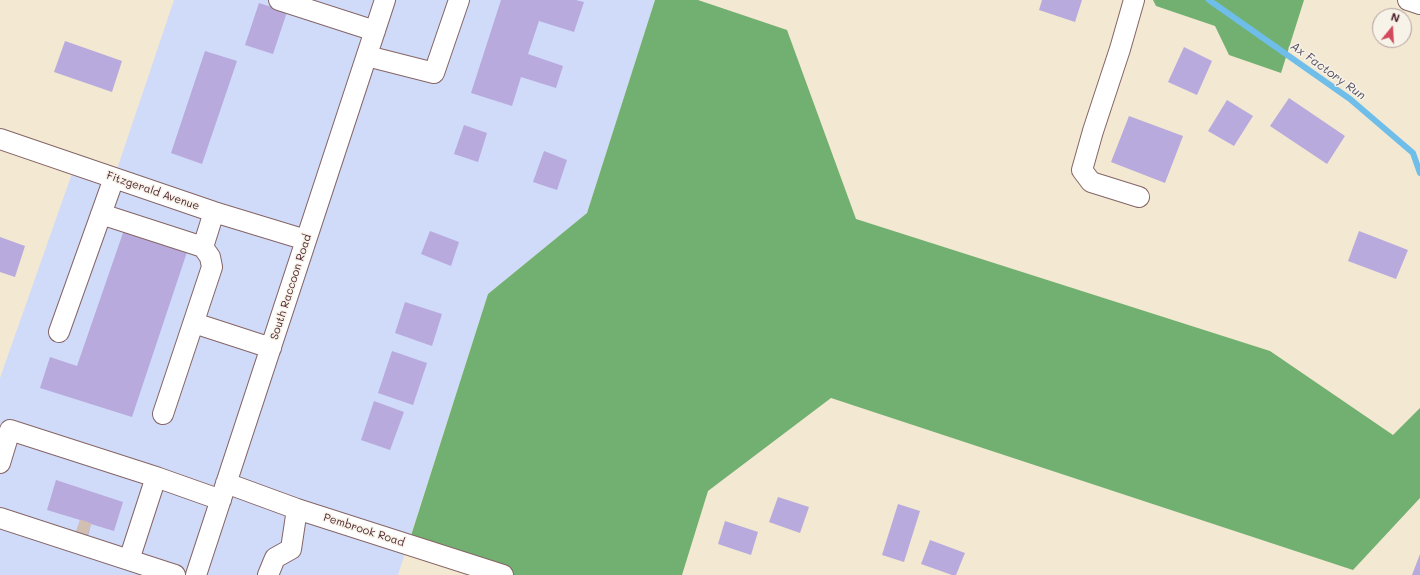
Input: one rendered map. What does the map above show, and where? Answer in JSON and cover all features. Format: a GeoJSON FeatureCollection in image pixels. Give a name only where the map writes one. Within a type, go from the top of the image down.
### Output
{"type":"FeatureCollection","features":[{"type":"Feature","properties":{"kind":"street"},"geometry":{"type":"LineString","coordinates":[[279,0],[375,31]]}},
{"type":"Feature","properties":{"kind":"street","name":"South Raccoon Road"},"geometry":{"type":"LineString","coordinates":[[196,575],[385,0]]}},
{"type":"Feature","properties":{"kind":"street"},"geometry":{"type":"LineString","coordinates":[[367,56],[434,73],[459,0]]}},
{"type":"Feature","properties":{"kind":"street"},"geometry":{"type":"LineString","coordinates":[[1134,0],[1082,170],[1090,182],[1139,197]]}},
{"type":"Feature","properties":{"kind":"street"},"geometry":{"type":"LineString","coordinates":[[1408,0],[1420,4]]}},
{"type":"Feature","properties":{"kind":"street","name":"Fitzgerald Avenue"},"geometry":{"type":"LineString","coordinates":[[0,139],[214,212],[306,240]]}},
{"type":"Feature","properties":{"kind":"street"},"geometry":{"type":"LineString","coordinates":[[59,332],[114,178]]}},
{"type":"Feature","properties":{"kind":"street"},"geometry":{"type":"LineString","coordinates":[[203,248],[214,212]]}},
{"type":"Feature","properties":{"kind":"street"},"geometry":{"type":"LineString","coordinates":[[101,214],[203,248],[210,257],[212,267],[164,414]]}},
{"type":"Feature","properties":{"kind":"street"},"geometry":{"type":"LineString","coordinates":[[194,323],[271,348]]}},
{"type":"Feature","properties":{"kind":"street","name":"Pembrook Road"},"geometry":{"type":"LineString","coordinates":[[0,463],[10,430],[156,478],[297,509],[503,575]]}},
{"type":"Feature","properties":{"kind":"street"},"geometry":{"type":"LineString","coordinates":[[121,558],[156,478]]}},
{"type":"Feature","properties":{"kind":"street"},"geometry":{"type":"LineString","coordinates":[[0,504],[104,538],[121,558]]}},
{"type":"Feature","properties":{"kind":"street"},"geometry":{"type":"LineString","coordinates":[[268,575],[275,558],[291,549],[297,509]]}},
{"type":"Feature","properties":{"kind":"street"},"geometry":{"type":"LineString","coordinates":[[0,518],[175,575]]}},
{"type":"Feature","properties":{"kind":"shaded area"},"geometry":{"type":"Polygon","coordinates":[[[174,0],[655,0],[587,213],[488,294],[398,575],[0,575],[0,378],[75,165],[114,178],[174,0]]]}},
{"type":"Feature","properties":{"kind":"green space"},"geometry":{"type":"Polygon","coordinates":[[[655,0],[698,0],[787,30],[856,219],[1270,351],[1393,435],[1420,408],[1420,498],[1353,570],[831,398],[708,491],[682,575],[482,575],[408,545],[488,294],[587,213],[655,0]]]}},
{"type":"Feature","properties":{"kind":"green space"},"geometry":{"type":"Polygon","coordinates":[[[1153,0],[1304,0],[1281,73],[1229,55],[1215,26],[1156,6],[1153,0]]]}},
{"type":"Feature","properties":{"kind":"building"},"geometry":{"type":"Polygon","coordinates":[[[501,0],[576,0],[584,2],[574,32],[539,21],[528,54],[563,66],[556,88],[521,77],[512,106],[471,93],[501,0]]]}},
{"type":"Feature","properties":{"kind":"building"},"geometry":{"type":"Polygon","coordinates":[[[1042,0],[1082,0],[1075,22],[1039,10],[1042,0]]]}},
{"type":"Feature","properties":{"kind":"building"},"geometry":{"type":"Polygon","coordinates":[[[259,3],[287,12],[273,54],[245,45],[259,3]]]}},
{"type":"Feature","properties":{"kind":"building"},"geometry":{"type":"Polygon","coordinates":[[[65,41],[122,61],[112,92],[54,72],[65,41]]]}},
{"type":"Feature","properties":{"kind":"building"},"geometry":{"type":"Polygon","coordinates":[[[1184,47],[1212,61],[1197,95],[1168,82],[1184,47]]]}},
{"type":"Feature","properties":{"kind":"building"},"geometry":{"type":"Polygon","coordinates":[[[205,51],[237,61],[202,164],[171,153],[205,51]]]}},
{"type":"Feature","properties":{"kind":"building"},"geometry":{"type":"Polygon","coordinates":[[[1289,98],[1345,136],[1327,164],[1270,126],[1289,98]]]}},
{"type":"Feature","properties":{"kind":"building"},"geometry":{"type":"Polygon","coordinates":[[[1227,100],[1253,116],[1234,146],[1208,131],[1227,100]]]}},
{"type":"Feature","properties":{"kind":"building"},"geometry":{"type":"Polygon","coordinates":[[[1129,116],[1183,136],[1165,183],[1111,162],[1129,116]]]}},
{"type":"Feature","properties":{"kind":"building"},"geometry":{"type":"Polygon","coordinates":[[[464,125],[487,133],[478,162],[454,154],[464,125]]]}},
{"type":"Feature","properties":{"kind":"building"},"geometry":{"type":"Polygon","coordinates":[[[544,151],[567,160],[557,190],[533,182],[544,151]]]}},
{"type":"Feature","properties":{"kind":"building"},"geometry":{"type":"Polygon","coordinates":[[[125,227],[188,249],[132,417],[40,388],[50,357],[77,366],[125,227]]]}},
{"type":"Feature","properties":{"kind":"building"},"geometry":{"type":"Polygon","coordinates":[[[430,231],[459,242],[451,266],[421,254],[430,231]]]}},
{"type":"Feature","properties":{"kind":"building"},"geometry":{"type":"Polygon","coordinates":[[[1359,231],[1408,250],[1396,279],[1348,261],[1359,231]]]}},
{"type":"Feature","properties":{"kind":"building"},"geometry":{"type":"Polygon","coordinates":[[[0,237],[25,246],[15,277],[0,272],[0,237]]]}},
{"type":"Feature","properties":{"kind":"building"},"geometry":{"type":"Polygon","coordinates":[[[405,302],[442,314],[432,346],[395,333],[405,302]]]}},
{"type":"Feature","properties":{"kind":"building"},"geometry":{"type":"Polygon","coordinates":[[[392,351],[427,363],[413,405],[378,393],[392,351]]]}},
{"type":"Feature","properties":{"kind":"building"},"geometry":{"type":"Polygon","coordinates":[[[374,401],[404,412],[390,450],[361,440],[374,401]]]}},
{"type":"Feature","properties":{"kind":"building"},"geometry":{"type":"Polygon","coordinates":[[[56,480],[123,502],[114,531],[91,524],[88,536],[76,532],[80,520],[47,510],[56,480]]]}},
{"type":"Feature","properties":{"kind":"building"},"geometry":{"type":"Polygon","coordinates":[[[778,497],[809,507],[800,533],[769,522],[778,497]]]}},
{"type":"Feature","properties":{"kind":"building"},"geometry":{"type":"Polygon","coordinates":[[[898,504],[920,511],[904,562],[882,555],[898,504]]]}},
{"type":"Feature","properties":{"kind":"building"},"geometry":{"type":"Polygon","coordinates":[[[725,521],[758,532],[751,555],[718,544],[725,521]]]}},
{"type":"Feature","properties":{"kind":"building"},"geometry":{"type":"Polygon","coordinates":[[[930,540],[965,553],[956,575],[921,564],[930,540]]]}},
{"type":"Feature","properties":{"kind":"building"},"geometry":{"type":"Polygon","coordinates":[[[1420,554],[1420,575],[1412,575],[1420,554]]]}},
{"type":"Feature","properties":{"kind":"waterway","name":"Ax Factory Run"},"geometry":{"type":"LineString","coordinates":[[1209,0],[1350,99],[1413,153],[1420,173]]}},
{"type":"Feature","properties":{"kind":"tunnel"},"geometry":{"type":"LineString","coordinates":[[77,529],[88,533]]}}]}
